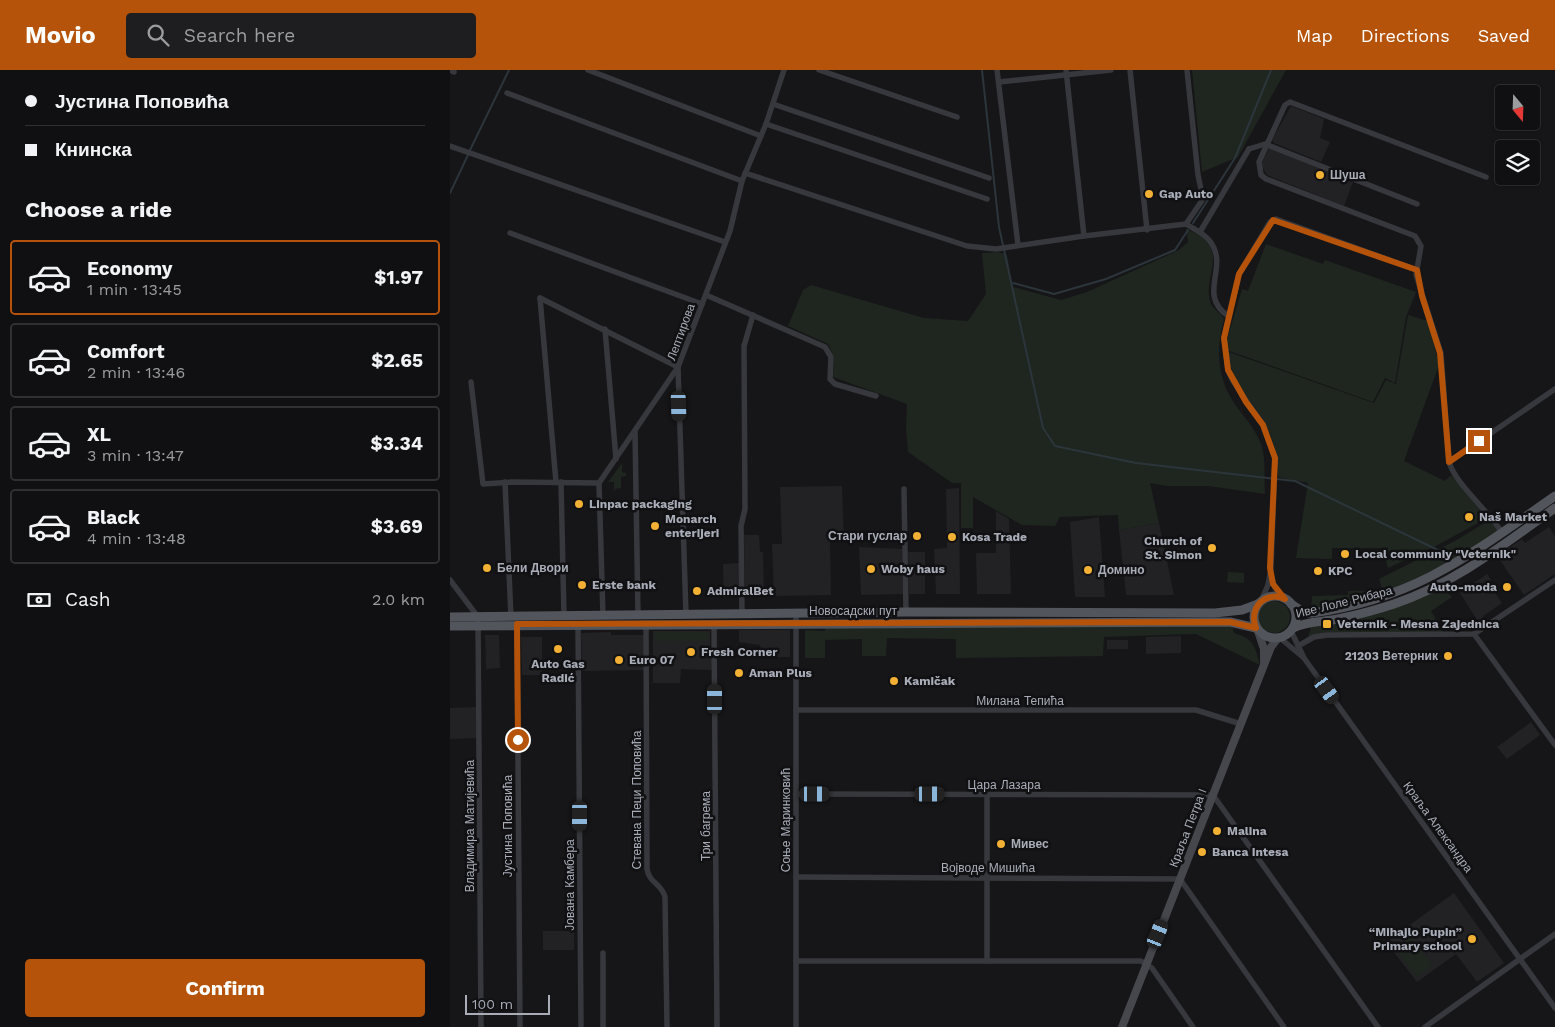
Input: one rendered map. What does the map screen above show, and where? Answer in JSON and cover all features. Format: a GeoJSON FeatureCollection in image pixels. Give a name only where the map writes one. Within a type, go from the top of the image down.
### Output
{"type":"FeatureCollection","features":[{"type":"Feature","properties":{"kind":"main road","name":"Иве Лоле Рибара"},"geometry":{"type":"LineString","coordinates":[[1288,601],[1305,613],[1312,613],[1373,601],[1408,588],[1436,575],[1555,496]]}},
{"type":"Feature","properties":{"kind":"main road","name":"Иве Лоле Рибара"},"geometry":{"type":"LineString","coordinates":[[1292,630],[1306,623],[1338,619],[1377,609],[1412,597],[1446,581],[1507,542],[1555,508]]}},
{"type":"Feature","properties":{"kind":"main road"},"geometry":{"type":"LineString","coordinates":[[1274,596],[1288,601],[1296,617],[1292,630],[1279,638],[1267,637],[1257,629],[1254,614],[1260,603],[1274,596]]}},
{"type":"Feature","properties":{"kind":"main road","name":"Новосадски пут"},"geometry":{"type":"LineString","coordinates":[[450,626],[511,617],[603,615],[906,612],[1215,613],[1242,610],[1260,603]]}},
{"type":"Feature","properties":{"kind":"main road","name":"Новосадски пут"},"geometry":{"type":"LineString","coordinates":[[450,617],[517,624],[1230,622],[1257,629]]}},
{"type":"Feature","properties":{"kind":"street"},"geometry":{"type":"LineString","coordinates":[[588,70],[761,136]]}},
{"type":"Feature","properties":{"kind":"street","name":"Лептирова"},"geometry":{"type":"LineString","coordinates":[[686,615],[678,367],[730,231],[742,181],[766,124],[784,70]]}},
{"type":"Feature","properties":{"kind":"street"},"geometry":{"type":"LineString","coordinates":[[819,70],[957,117]]}},
{"type":"Feature","properties":{"kind":"street"},"geometry":{"type":"LineString","coordinates":[[997,70],[1018,245]]}},
{"type":"Feature","properties":{"kind":"street"},"geometry":{"type":"LineString","coordinates":[[999,82],[1066,72],[1111,70]]}},
{"type":"Feature","properties":{"kind":"street"},"geometry":{"type":"LineString","coordinates":[[1130,70],[1147,230]]}},
{"type":"Feature","properties":{"kind":"street"},"geometry":{"type":"LineString","coordinates":[[1188,70],[1198,176],[1204,199],[1189,226]]}},
{"type":"Feature","properties":{"kind":"street"},"geometry":{"type":"LineString","coordinates":[[1066,72],[1084,236]]}},
{"type":"Feature","properties":{"kind":"street"},"geometry":{"type":"LineString","coordinates":[[507,93],[742,181]]}},
{"type":"Feature","properties":{"kind":"street"},"geometry":{"type":"LineString","coordinates":[[1486,177],[1290,102],[1285,105],[1265,144],[1258,168],[1266,179],[1415,236],[1421,246],[1417,270],[1422,296],[1440,353],[1449,462],[1455,475],[1492,517],[1507,542]]}},
{"type":"Feature","properties":{"kind":"street"},"geometry":{"type":"LineString","coordinates":[[773,104],[989,178]]}},
{"type":"Feature","properties":{"kind":"street"},"geometry":{"type":"LineString","coordinates":[[766,124],[987,199]]}},
{"type":"Feature","properties":{"kind":"street"},"geometry":{"type":"LineString","coordinates":[[1200,232],[1249,149],[1265,144],[1417,204]]}},
{"type":"Feature","properties":{"kind":"street"},"geometry":{"type":"LineString","coordinates":[[450,146],[725,242]]}},
{"type":"Feature","properties":{"kind":"street"},"geometry":{"type":"LineString","coordinates":[[1249,149],[1255,150],[1261,155]]}},
{"type":"Feature","properties":{"kind":"street"},"geometry":{"type":"LineString","coordinates":[[745,173],[967,246],[1004,248],[1084,236],[1189,226],[1200,232],[1211,243],[1216,255],[1214,300],[1218,308],[1228,316]]}},
{"type":"Feature","properties":{"kind":"street"},"geometry":{"type":"LineString","coordinates":[[1260,603],[1268,585],[1270,568],[1275,458],[1269,436],[1228,370],[1224,338],[1239,274],[1270,222],[1276,219],[1417,270]]}},
{"type":"Feature","properties":{"kind":"street"},"geometry":{"type":"LineString","coordinates":[[510,233],[702,304]]}},
{"type":"Feature","properties":{"kind":"street"},"geometry":{"type":"LineString","coordinates":[[706,295],[825,347],[831,357],[830,379],[836,384],[876,396]]}},
{"type":"Feature","properties":{"kind":"street"},"geometry":{"type":"LineString","coordinates":[[564,616],[558,482],[540,298],[678,367],[599,483],[603,615]]}},
{"type":"Feature","properties":{"kind":"street"},"geometry":{"type":"LineString","coordinates":[[742,614],[741,526],[745,509],[744,346],[753,315]]}},
{"type":"Feature","properties":{"kind":"street"},"geometry":{"type":"LineString","coordinates":[[605,329],[616,459]]}},
{"type":"Feature","properties":{"kind":"street"},"geometry":{"type":"LineString","coordinates":[[471,382],[483,484],[505,482],[599,483]]}},
{"type":"Feature","properties":{"kind":"street"},"geometry":{"type":"LineString","coordinates":[[1449,462],[1555,389]]}},
{"type":"Feature","properties":{"kind":"street"},"geometry":{"type":"LineString","coordinates":[[635,431],[638,615]]}},
{"type":"Feature","properties":{"kind":"street"},"geometry":{"type":"LineString","coordinates":[[505,482],[511,617]]}},
{"type":"Feature","properties":{"kind":"street","name":"Новосадски пут"},"geometry":{"type":"LineString","coordinates":[[904,489],[906,612]]}},
{"type":"Feature","properties":{"kind":"street"},"geometry":{"type":"LineString","coordinates":[[1270,568],[1273,584],[1288,601]]}},
{"type":"Feature","properties":{"kind":"street"},"geometry":{"type":"LineString","coordinates":[[450,580],[478,621]]}},
{"type":"Feature","properties":{"kind":"street"},"geometry":{"type":"LineString","coordinates":[[1298,646],[1314,637],[1327,635],[1474,634],[1555,580]]}},
{"type":"Feature","properties":{"kind":"street","name":"Соње Маринковић"},"geometry":{"type":"LineString","coordinates":[[796,613],[796,1027]]}},
{"type":"Feature","properties":{"kind":"street","name":"Владимира Матијевића"},"geometry":{"type":"LineString","coordinates":[[478,621],[481,1027]]}},
{"type":"Feature","properties":{"kind":"street","name":"Јустина Поповића"},"geometry":{"type":"LineString","coordinates":[[517,624],[520,1027]]}},
{"type":"Feature","properties":{"kind":"street","name":"Јована Камбера"},"geometry":{"type":"LineString","coordinates":[[578,624],[582,1027]]}},
{"type":"Feature","properties":{"kind":"street","name":"Стевана Пеци Поповића"},"geometry":{"type":"LineString","coordinates":[[646,624],[647,869],[650,879],[660,886],[665,897],[667,1027]]}},
{"type":"Feature","properties":{"kind":"street","name":"Три багрема"},"geometry":{"type":"LineString","coordinates":[[714,624],[717,1027]]}},
{"type":"Feature","properties":{"kind":"street"},"geometry":{"type":"LineString","coordinates":[[1257,629],[1264,649],[1264,668]]}},
{"type":"Feature","properties":{"kind":"street"},"geometry":{"type":"LineString","coordinates":[[1292,630],[1304,658]]}},
{"type":"Feature","properties":{"kind":"street"},"geometry":{"type":"LineString","coordinates":[[1474,634],[1555,745]]}},
{"type":"Feature","properties":{"kind":"street"},"geometry":{"type":"LineString","coordinates":[[1279,638],[1304,658]]}},
{"type":"Feature","properties":{"kind":"street","name":"Краља Петра I"},"geometry":{"type":"LineString","coordinates":[[1122,1027],[1271,647],[1279,638]]}},
{"type":"Feature","properties":{"kind":"street","name":"Краља Александра"},"geometry":{"type":"LineString","coordinates":[[1304,658],[1555,1008]]}},
{"type":"Feature","properties":{"kind":"street","name":"Милана Тепића"},"geometry":{"type":"LineString","coordinates":[[796,710],[1196,710],[1241,724]]}},
{"type":"Feature","properties":{"kind":"street","name":"Цара Лазара"},"geometry":{"type":"LineString","coordinates":[[796,794],[1212,795]]}},
{"type":"Feature","properties":{"kind":"street"},"geometry":{"type":"LineString","coordinates":[[987,795],[988,961]]}},
{"type":"Feature","properties":{"kind":"street"},"geometry":{"type":"LineString","coordinates":[[1212,795],[1378,1027]]}},
{"type":"Feature","properties":{"kind":"street","name":"Војводе Мишића"},"geometry":{"type":"LineString","coordinates":[[796,877],[1180,879]]}},
{"type":"Feature","properties":{"kind":"street"},"geometry":{"type":"LineString","coordinates":[[1180,879],[1284,1027]]}},
{"type":"Feature","properties":{"kind":"street"},"geometry":{"type":"LineString","coordinates":[[1425,1027],[1555,934]]}},
{"type":"Feature","properties":{"kind":"street"},"geometry":{"type":"LineString","coordinates":[[602,953],[603,1027]]}},
{"type":"Feature","properties":{"kind":"street"},"geometry":{"type":"LineString","coordinates":[[796,961],[1141,961],[1147,963],[1193,1027]]}},
{"type":"Feature","properties":{"kind":"shaded area"},"geometry":{"type":"Polygon","coordinates":[[[1192,70],[1286,70],[1238,157],[1202,172],[1192,70]]]}},
{"type":"Feature","properties":{"kind":"shaded area"},"geometry":{"type":"Polygon","coordinates":[[[1291,106],[1324,119],[1320,138],[1330,142],[1321,162],[1274,143],[1272,140],[1291,106]]]}},
{"type":"Feature","properties":{"kind":"shaded area","name":"Шуша"},"geometry":{"type":"Polygon","coordinates":[[[1269,148],[1353,182],[1344,206],[1267,175],[1261,165],[1269,148]]]}},
{"type":"Feature","properties":{"kind":"shaded area"},"geometry":{"type":"Polygon","coordinates":[[[1186,229],[1201,237],[1209,245],[1213,254],[1209,294],[1211,304],[1224,319],[1219,343],[1222,378],[1232,400],[1252,428],[1262,447],[1265,494],[1208,486],[1167,486],[1150,483],[1159,523],[1119,530],[1118,515],[1060,517],[1055,526],[1022,525],[973,497],[973,528],[961,528],[961,483],[952,483],[908,452],[907,404],[833,377],[834,357],[828,344],[788,326],[803,290],[811,285],[924,318],[968,321],[986,294],[982,253],[999,252],[1007,255],[1013,287],[1061,300],[1087,292],[1179,250],[1188,242],[1186,229]]]}},
{"type":"Feature","properties":{"kind":"shaded area"},"geometry":{"type":"Polygon","coordinates":[[[1266,244],[1323,264],[1325,260],[1416,292],[1406,317],[1395,383],[1385,378],[1373,402],[1224,349],[1242,289],[1248,291],[1266,244]]]}},
{"type":"Feature","properties":{"kind":"shaded area"},"geometry":{"type":"Polygon","coordinates":[[[1408,315],[1428,321],[1439,365],[1404,461],[1445,481],[1451,475],[1489,517],[1434,547],[1388,568],[1382,548],[1332,548],[1332,559],[1296,558],[1308,483],[1278,477],[1277,460],[1270,434],[1234,375],[1226,351],[1374,403],[1386,380],[1396,384],[1408,315]]]}},
{"type":"Feature","properties":{"kind":"shaded area"},"geometry":{"type":"Polygon","coordinates":[[[622,463],[622,472],[626,473],[626,476],[621,477],[621,488],[615,489],[614,494],[614,482],[608,482],[622,463]]]}},
{"type":"Feature","properties":{"kind":"shaded area"},"geometry":{"type":"Polygon","coordinates":[[[842,486],[844,540],[830,541],[831,595],[774,596],[772,544],[782,544],[780,487],[842,486]]]}},
{"type":"Feature","properties":{"kind":"shaded area"},"geometry":{"type":"Polygon","coordinates":[[[959,488],[960,594],[936,594],[934,549],[947,548],[946,489],[959,488]]]}},
{"type":"Feature","properties":{"kind":"shaded area"},"geometry":{"type":"Polygon","coordinates":[[[996,511],[1009,519],[1011,594],[977,594],[976,553],[996,553],[996,511]]]}},
{"type":"Feature","properties":{"kind":"shaded area"},"geometry":{"type":"Polygon","coordinates":[[[1099,517],[1105,597],[1075,597],[1070,522],[1099,517]]]}},
{"type":"Feature","properties":{"kind":"shaded area"},"geometry":{"type":"Polygon","coordinates":[[[1491,519],[1499,532],[1464,555],[1384,594],[1379,579],[1455,541],[1491,519]]]}},
{"type":"Feature","properties":{"kind":"shaded area"},"geometry":{"type":"Polygon","coordinates":[[[1159,523],[1174,595],[1126,595],[1119,530],[1159,523]]]}},
{"type":"Feature","properties":{"kind":"shaded area"},"geometry":{"type":"Polygon","coordinates":[[[1549,527],[1555,536],[1555,574],[1524,595],[1497,556],[1522,539],[1525,543],[1549,527]]]}},
{"type":"Feature","properties":{"kind":"shaded area"},"geometry":{"type":"Polygon","coordinates":[[[744,535],[759,535],[760,552],[763,552],[764,596],[745,596],[744,535]]]}},
{"type":"Feature","properties":{"kind":"shaded area"},"geometry":{"type":"Polygon","coordinates":[[[859,547],[902,549],[903,594],[861,595],[859,547]]]}},
{"type":"Feature","properties":{"kind":"shaded area"},"geometry":{"type":"Polygon","coordinates":[[[908,552],[925,552],[925,594],[909,594],[908,552]]]}},
{"type":"Feature","properties":{"kind":"shaded area"},"geometry":{"type":"Polygon","coordinates":[[[740,563],[740,597],[724,598],[723,564],[740,563]]]}},
{"type":"Feature","properties":{"kind":"shaded area"},"geometry":{"type":"Polygon","coordinates":[[[1228,572],[1244,573],[1244,583],[1227,582],[1228,572]]]}},
{"type":"Feature","properties":{"kind":"shaded area"},"geometry":{"type":"Polygon","coordinates":[[[1487,574],[1491,580],[1488,582],[1502,603],[1483,616],[1484,619],[1479,623],[1460,593],[1487,574]]]}},
{"type":"Feature","properties":{"kind":"shaded area"},"geometry":{"type":"Polygon","coordinates":[[[1443,588],[1452,597],[1431,611],[1444,633],[1327,632],[1308,637],[1312,625],[1418,598],[1443,588]]]}},
{"type":"Feature","properties":{"kind":"shaded area"},"geometry":{"type":"Polygon","coordinates":[[[1348,591],[1365,591],[1370,599],[1311,610],[1312,596],[1348,595],[1348,591]]]}},
{"type":"Feature","properties":{"kind":"shaded area"},"geometry":{"type":"Polygon","coordinates":[[[1274,601],[1286,605],[1290,617],[1286,629],[1274,633],[1262,629],[1258,617],[1262,605],[1274,601]]]}},
{"type":"Feature","properties":{"kind":"shaded area"},"geometry":{"type":"Polygon","coordinates":[[[1232,626],[1234,633],[1241,635],[1253,644],[1260,665],[1196,634],[1104,637],[1103,656],[956,658],[956,639],[887,638],[886,656],[862,656],[862,639],[825,640],[825,658],[805,658],[805,630],[825,631],[825,628],[1232,626]]]}},
{"type":"Feature","properties":{"kind":"shaded area"},"geometry":{"type":"Polygon","coordinates":[[[739,630],[790,630],[790,657],[761,657],[760,645],[739,642],[739,630]]]}},
{"type":"Feature","properties":{"kind":"shaded area"},"geometry":{"type":"Polygon","coordinates":[[[653,631],[710,631],[710,656],[713,656],[713,670],[681,669],[680,683],[653,683],[653,631]]]}},
{"type":"Feature","properties":{"kind":"shaded area"},"geometry":{"type":"Polygon","coordinates":[[[611,632],[611,635],[645,635],[645,670],[582,671],[581,633],[611,632]]]}},
{"type":"Feature","properties":{"kind":"shaded area"},"geometry":{"type":"Polygon","coordinates":[[[654,632],[708,632],[708,641],[655,641],[654,632]]]}},
{"type":"Feature","properties":{"kind":"shaded area"},"geometry":{"type":"Polygon","coordinates":[[[485,635],[499,635],[500,668],[486,669],[485,635]]]}},
{"type":"Feature","properties":{"kind":"shaded area"},"geometry":{"type":"Polygon","coordinates":[[[1181,636],[1181,653],[1146,654],[1146,637],[1181,636]]]}},
{"type":"Feature","properties":{"kind":"shaded area"},"geometry":{"type":"Polygon","coordinates":[[[521,637],[542,637],[542,675],[522,675],[521,637]]]}},
{"type":"Feature","properties":{"kind":"shaded area"},"geometry":{"type":"Polygon","coordinates":[[[1107,640],[1128,640],[1128,649],[1107,649],[1107,640]]]}},
{"type":"Feature","properties":{"kind":"shaded area"},"geometry":{"type":"Polygon","coordinates":[[[476,707],[477,738],[450,739],[450,708],[476,707]]]}},
{"type":"Feature","properties":{"kind":"shaded area"},"geometry":{"type":"Polygon","coordinates":[[[1531,722],[1540,735],[1507,759],[1497,747],[1531,722]]]}},
{"type":"Feature","properties":{"kind":"shaded area"},"geometry":{"type":"Polygon","coordinates":[[[1454,893],[1504,963],[1477,982],[1456,954],[1417,982],[1386,942],[1454,893]]]}},
{"type":"Feature","properties":{"kind":"shaded area"},"geometry":{"type":"Polygon","coordinates":[[[543,931],[574,931],[574,950],[543,950],[543,931]]]}},
{"type":"Feature","properties":{"kind":"shaded area"},"geometry":{"type":"Polygon","coordinates":[[[1411,937],[1432,965],[1417,977],[1395,948],[1411,937]]]}},
{"type":"Feature","properties":{"kind":"waterway"},"geometry":{"type":"LineString","coordinates":[[470,150],[509,70]]}},
{"type":"Feature","properties":{"kind":"waterway"},"geometry":{"type":"LineString","coordinates":[[982,70],[999,227],[1043,428],[1055,446],[1136,463],[1295,481],[1444,553]]}},
{"type":"Feature","properties":{"kind":"waterway"},"geometry":{"type":"LineString","coordinates":[[1193,223],[1235,158],[1271,70]]}},
{"type":"Feature","properties":{"kind":"waterway"},"geometry":{"type":"LineString","coordinates":[[450,193],[468,155]]}},
{"type":"Feature","properties":{"kind":"waterway"},"geometry":{"type":"LineString","coordinates":[[1013,283],[1054,294],[1106,279],[1175,250],[1188,230]]}},
{"type":"Feature","properties":{"kind":"place","name":"Шуша"},"geometry":{"type":"Point","coordinates":[1320,175]}},
{"type":"Feature","properties":{"kind":"place","name":"Gap Auto"},"geometry":{"type":"Point","coordinates":[1149,194]}},
{"type":"Feature","properties":{"kind":"place","name":"Linpac packaging"},"geometry":{"type":"Point","coordinates":[579,504]}},
{"type":"Feature","properties":{"kind":"place","name":"Naš Market"},"geometry":{"type":"Point","coordinates":[1469,517]}},
{"type":"Feature","properties":{"kind":"place","name":"Monarch enterijeri"},"geometry":{"type":"Point","coordinates":[655,526]}},
{"type":"Feature","properties":{"kind":"place","name":"Стари гуслар"},"geometry":{"type":"Point","coordinates":[917,536]}},
{"type":"Feature","properties":{"kind":"place","name":"Kosa Trade"},"geometry":{"type":"Point","coordinates":[952,537]}},
{"type":"Feature","properties":{"kind":"place","name":"Church of St. Simon"},"geometry":{"type":"Point","coordinates":[1212,548]}},
{"type":"Feature","properties":{"kind":"place","name":"Local communiy \"Veternik\""},"geometry":{"type":"Point","coordinates":[1345,554]}},
{"type":"Feature","properties":{"kind":"place","name":"Бели Двори"},"geometry":{"type":"Point","coordinates":[487,568]}},
{"type":"Feature","properties":{"kind":"place","name":"Woby haus"},"geometry":{"type":"Point","coordinates":[871,569]}},
{"type":"Feature","properties":{"kind":"place","name":"Домино"},"geometry":{"type":"Point","coordinates":[1088,570]}},
{"type":"Feature","properties":{"kind":"place","name":"KPC"},"geometry":{"type":"Point","coordinates":[1318,571]}},
{"type":"Feature","properties":{"kind":"place","name":"Erste bank"},"geometry":{"type":"Point","coordinates":[582,585]}},
{"type":"Feature","properties":{"kind":"place","name":"Auto-moda"},"geometry":{"type":"Point","coordinates":[1507,587]}},
{"type":"Feature","properties":{"kind":"place","name":"AdmiralBet"},"geometry":{"type":"Point","coordinates":[697,591]}},
{"type":"Feature","properties":{"kind":"place","name":"Veternik - Mesna Zajednica"},"geometry":{"type":"Point","coordinates":[1327,624]}},
{"type":"Feature","properties":{"kind":"place","name":"Auto Gas Radić"},"geometry":{"type":"Point","coordinates":[558,649]}},
{"type":"Feature","properties":{"kind":"place","name":"Fresh Corner"},"geometry":{"type":"Point","coordinates":[691,652]}},
{"type":"Feature","properties":{"kind":"place","name":"21203 Ветерник"},"geometry":{"type":"Point","coordinates":[1448,656]}},
{"type":"Feature","properties":{"kind":"place","name":"Euro 07"},"geometry":{"type":"Point","coordinates":[619,660]}},
{"type":"Feature","properties":{"kind":"place","name":"Aman Plus"},"geometry":{"type":"Point","coordinates":[739,673]}},
{"type":"Feature","properties":{"kind":"place","name":"Kamičak"},"geometry":{"type":"Point","coordinates":[894,681]}},
{"type":"Feature","properties":{"kind":"place","name":"Malina"},"geometry":{"type":"Point","coordinates":[1217,831]}},
{"type":"Feature","properties":{"kind":"place","name":"Мивес"},"geometry":{"type":"Point","coordinates":[1001,844]}},
{"type":"Feature","properties":{"kind":"place","name":"Banca Intesa"},"geometry":{"type":"Point","coordinates":[1202,852]}},
{"type":"Feature","properties":{"kind":"place","name":"“Mihajlo Pupin” Primary school"},"geometry":{"type":"Point","coordinates":[1472,939]}},
{"type":"Feature","properties":{"kind":"route"},"geometry":{"type":"LineString","coordinates":[[518,740],[517,624],[1230,622],[1256,628],[1254,614],[1256,607],[1261,601],[1274,596],[1285,599],[1273,584],[1270,568],[1276,472],[1275,458],[1269,436],[1246,402],[1228,370],[1224,338],[1239,274],[1270,222],[1276,219],[1417,270],[1416,275],[1440,353],[1449,462],[1479,441]]}}]}
